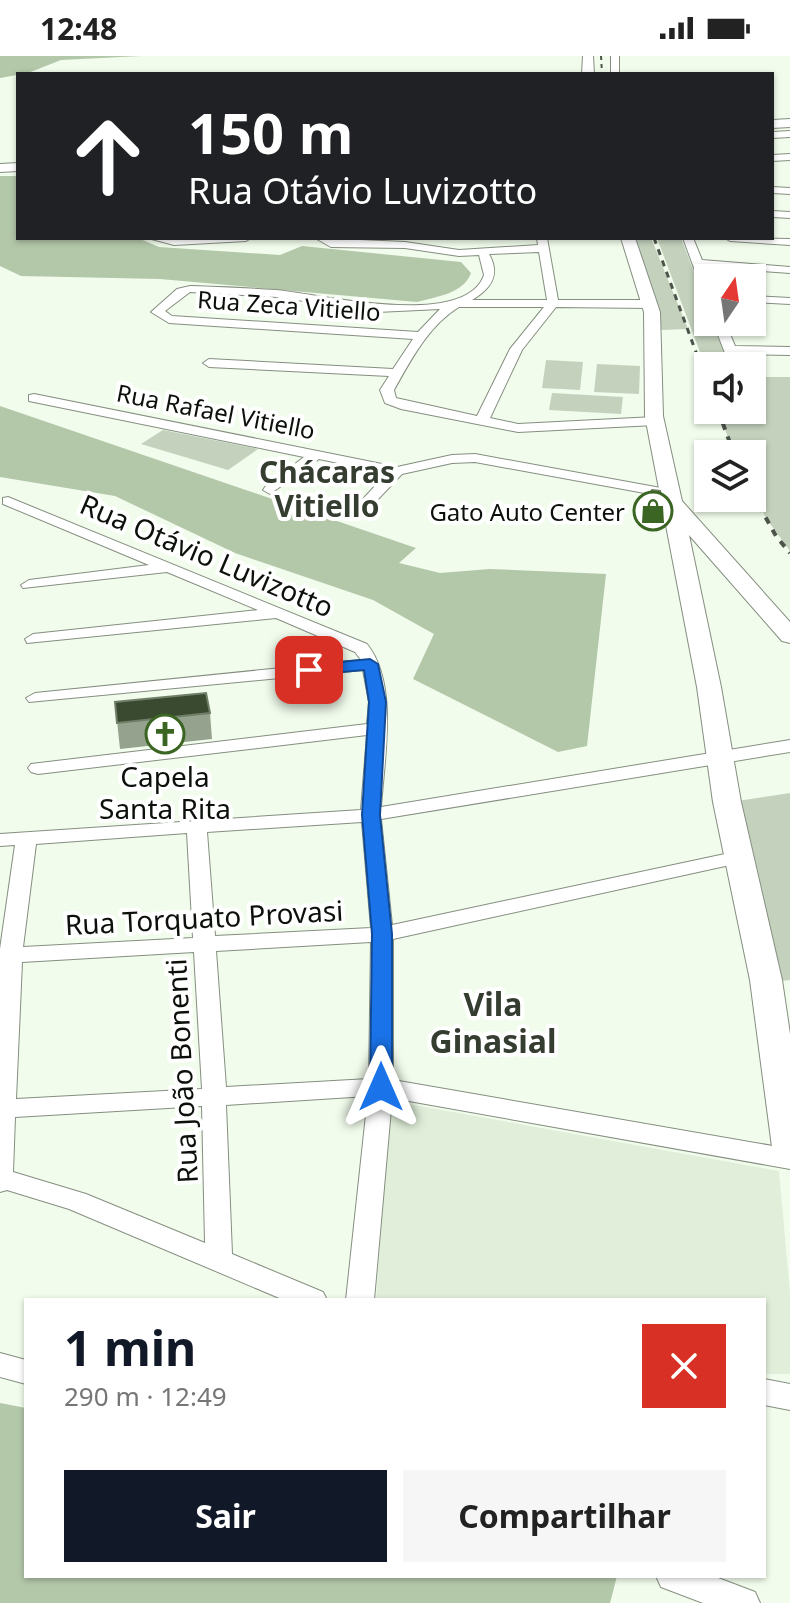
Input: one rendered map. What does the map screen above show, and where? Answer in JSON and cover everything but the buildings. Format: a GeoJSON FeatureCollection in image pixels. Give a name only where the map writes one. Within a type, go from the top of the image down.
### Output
{"type":"FeatureCollection","features":[{"type":"Feature","properties":{"kind":"main road"},"geometry":{"type":"LineString","coordinates":[[629,240],[649,304],[655,421],[673,499],[692,541],[720,758],[739,857],[779,994],[789,1143]]}},
{"type":"Feature","properties":{"kind":"main road"},"geometry":{"type":"LineString","coordinates":[[692,541],[790,636]]}},
{"type":"Feature","properties":{"kind":"street"},"geometry":{"type":"LineString","coordinates":[[164,240],[210,240]]}},
{"type":"Feature","properties":{"kind":"street"},"geometry":{"type":"LineString","coordinates":[[324,240],[331,244],[405,245],[459,253],[483,253],[543,243],[553,303],[516,349],[481,422]]}},
{"type":"Feature","properties":{"kind":"street"},"geometry":{"type":"LineString","coordinates":[[689,240],[697,263],[790,270]]}},
{"type":"Feature","properties":{"kind":"street"},"geometry":{"type":"LineString","coordinates":[[760,240],[790,242]]}},
{"type":"Feature","properties":{"kind":"street"},"geometry":{"type":"LineString","coordinates":[[483,253],[490,266],[486,283],[448,308],[419,336],[387,390],[390,400],[481,422],[539,429],[655,421]]}},
{"type":"Feature","properties":{"kind":"street","name":"Rua Zeca Vitiello"},"geometry":{"type":"LineString","coordinates":[[419,336],[169,319],[158,314],[159,307],[182,290],[190,289],[277,294],[377,308],[418,308],[459,303]]}},
{"type":"Feature","properties":{"kind":"street"},"geometry":{"type":"LineString","coordinates":[[766,300],[790,301]]}},
{"type":"Feature","properties":{"kind":"street"},"geometry":{"type":"LineString","coordinates":[[459,303],[649,304]]}},
{"type":"Feature","properties":{"kind":"street"},"geometry":{"type":"LineString","coordinates":[[724,336],[729,350],[790,351]]}},
{"type":"Feature","properties":{"kind":"street"},"geometry":{"type":"LineString","coordinates":[[209,363],[398,373]]}},
{"type":"Feature","properties":{"kind":"street","name":"Rua Rafael Vitiello"},"geometry":{"type":"LineString","coordinates":[[34,398],[397,471],[452,459],[475,458],[673,499]]}},
{"type":"Feature","properties":{"kind":"street"},"geometry":{"type":"LineString","coordinates":[[270,490],[318,453]]}},
{"type":"Feature","properties":{"kind":"street"},"geometry":{"type":"LineString","coordinates":[[357,513],[397,471]]}},
{"type":"Feature","properties":{"kind":"street","name":"Rua Otávio Luvizotto"},"geometry":{"type":"LineString","coordinates":[[8,501],[361,648],[370,664]]}},
{"type":"Feature","properties":{"kind":"street"},"geometry":{"type":"LineString","coordinates":[[29,585],[169,568]]}},
{"type":"Feature","properties":{"kind":"street"},"geometry":{"type":"LineString","coordinates":[[33,639],[276,614]]}},
{"type":"Feature","properties":{"kind":"street"},"geometry":{"type":"LineString","coordinates":[[35,698],[370,664],[378,702],[371,815],[382,934],[381,1087],[360,1298]]}},
{"type":"Feature","properties":{"kind":"street"},"geometry":{"type":"LineString","coordinates":[[38,768],[378,728]]}},
{"type":"Feature","properties":{"kind":"street"},"geometry":{"type":"LineString","coordinates":[[0,840],[371,815],[790,746]]}},
{"type":"Feature","properties":{"kind":"street","name":"Rua João Bonenti"},"geometry":{"type":"LineString","coordinates":[[197,828],[214,1095],[219,1263]]}},
{"type":"Feature","properties":{"kind":"street"},"geometry":{"type":"LineString","coordinates":[[26,839],[5,956],[1,1180],[77,1201],[308,1298]]}},
{"type":"Feature","properties":{"kind":"street","name":"Rua Torquato Provasi"},"geometry":{"type":"LineString","coordinates":[[5,956],[382,934],[739,857]]}},
{"type":"Feature","properties":{"kind":"street"},"geometry":{"type":"LineString","coordinates":[[2,1109],[381,1087],[789,1143]]}},
{"type":"Feature","properties":{"kind":"street"},"geometry":{"type":"LineString","coordinates":[[0,1365],[24,1371]]}},
{"type":"Feature","properties":{"kind":"street"},"geometry":{"type":"LineString","coordinates":[[766,1392],[790,1397]]}},
{"type":"Feature","properties":{"kind":"street"},"geometry":{"type":"LineString","coordinates":[[677,1578],[744,1603]]}},
{"type":"Feature","properties":{"kind":"shaded area"},"geometry":{"type":"Polygon","coordinates":[[[0,56],[141,56],[61,60],[31,72],[16,72],[16,75],[0,78],[0,56]]]}},
{"type":"Feature","properties":{"kind":"shaded area"},"geometry":{"type":"Polygon","coordinates":[[[0,176],[16,176],[16,240],[143,240],[159,247],[280,255],[302,246],[461,262],[471,273],[456,290],[417,302],[160,279],[21,276],[0,266],[0,176]]]}},
{"type":"Feature","properties":{"kind":"shaded area"},"geometry":{"type":"Polygon","coordinates":[[[632,240],[652,240],[688,329],[661,330],[632,240]]]}},
{"type":"Feature","properties":{"kind":"shaded area"},"geometry":{"type":"Polygon","coordinates":[[[658,240],[682,240],[694,272],[694,336],[718,336],[725,352],[700,352],[658,240]]]}},
{"type":"Feature","properties":{"kind":"shaded area"},"geometry":{"type":"Polygon","coordinates":[[[546,360],[583,362],[580,390],[542,388],[546,360]]]}},
{"type":"Feature","properties":{"kind":"shaded area"},"geometry":{"type":"Polygon","coordinates":[[[597,364],[640,366],[639,394],[594,392],[597,364]]]}},
{"type":"Feature","properties":{"kind":"shaded area"},"geometry":{"type":"Polygon","coordinates":[[[766,377],[790,377],[790,551],[763,512],[766,512],[766,440],[729,440],[723,424],[766,424],[766,377]]]}},
{"type":"Feature","properties":{"kind":"shaded area"},"geometry":{"type":"Polygon","coordinates":[[[552,393],[623,397],[621,414],[549,410],[552,393]]]}},
{"type":"Feature","properties":{"kind":"shaded area"},"geometry":{"type":"Polygon","coordinates":[[[0,406],[416,548],[399,563],[440,573],[490,569],[606,574],[587,746],[558,752],[413,679],[434,634],[373,600],[235,553],[115,496],[0,477],[0,406]]]}},
{"type":"Feature","properties":{"kind":"shaded area"},"geometry":{"type":"Polygon","coordinates":[[[163,430],[258,449],[228,470],[141,444],[163,430]]]}},
{"type":"Feature","properties":{"kind":"shaded area"},"geometry":{"type":"Polygon","coordinates":[[[790,793],[790,980],[780,981],[737,801],[790,793]]]}},
{"type":"Feature","properties":{"kind":"shaded area"},"geometry":{"type":"Polygon","coordinates":[[[403,1103],[779,1171],[790,1293],[790,1374],[766,1374],[766,1298],[376,1298],[391,1109],[403,1103]]]}},
{"type":"Feature","properties":{"kind":"shaded area"},"geometry":{"type":"Polygon","coordinates":[[[0,1403],[24,1408],[24,1578],[616,1578],[610,1603],[0,1603],[0,1403]]]}},
{"type":"Feature","properties":{"kind":"railway"},"geometry":{"type":"LineString","coordinates":[[601,56],[602,72]]}},
{"type":"Feature","properties":{"kind":"railway"},"geometry":{"type":"LineString","coordinates":[[655,240],[696,352]]}},
{"type":"Feature","properties":{"kind":"railway"},"geometry":{"type":"LineString","coordinates":[[723,424],[729,440]]}},
{"type":"Feature","properties":{"kind":"railway"},"geometry":{"type":"LineString","coordinates":[[763,512],[790,553]]}},
{"type":"Feature","properties":{"kind":"place","name":"Gato Auto Center"},"geometry":{"type":"Point","coordinates":[653,511]}},
{"type":"Feature","properties":{"kind":"place","name":"Capela Santa Rita"},"geometry":{"type":"Point","coordinates":[165,734]}},
{"type":"Feature","properties":{"kind":"district","name":"Chácaras Vitiello"},"geometry":{"type":"Point","coordinates":[327,488]}},
{"type":"Feature","properties":{"kind":"district","name":"Vila Ginasial"},"geometry":{"type":"Point","coordinates":[493,1022]}},
{"type":"Feature","properties":{"kind":"route"},"geometry":{"type":"LineString","coordinates":[[309,670],[370,664],[378,702],[371,815],[382,934],[381,1087]]}}]}
